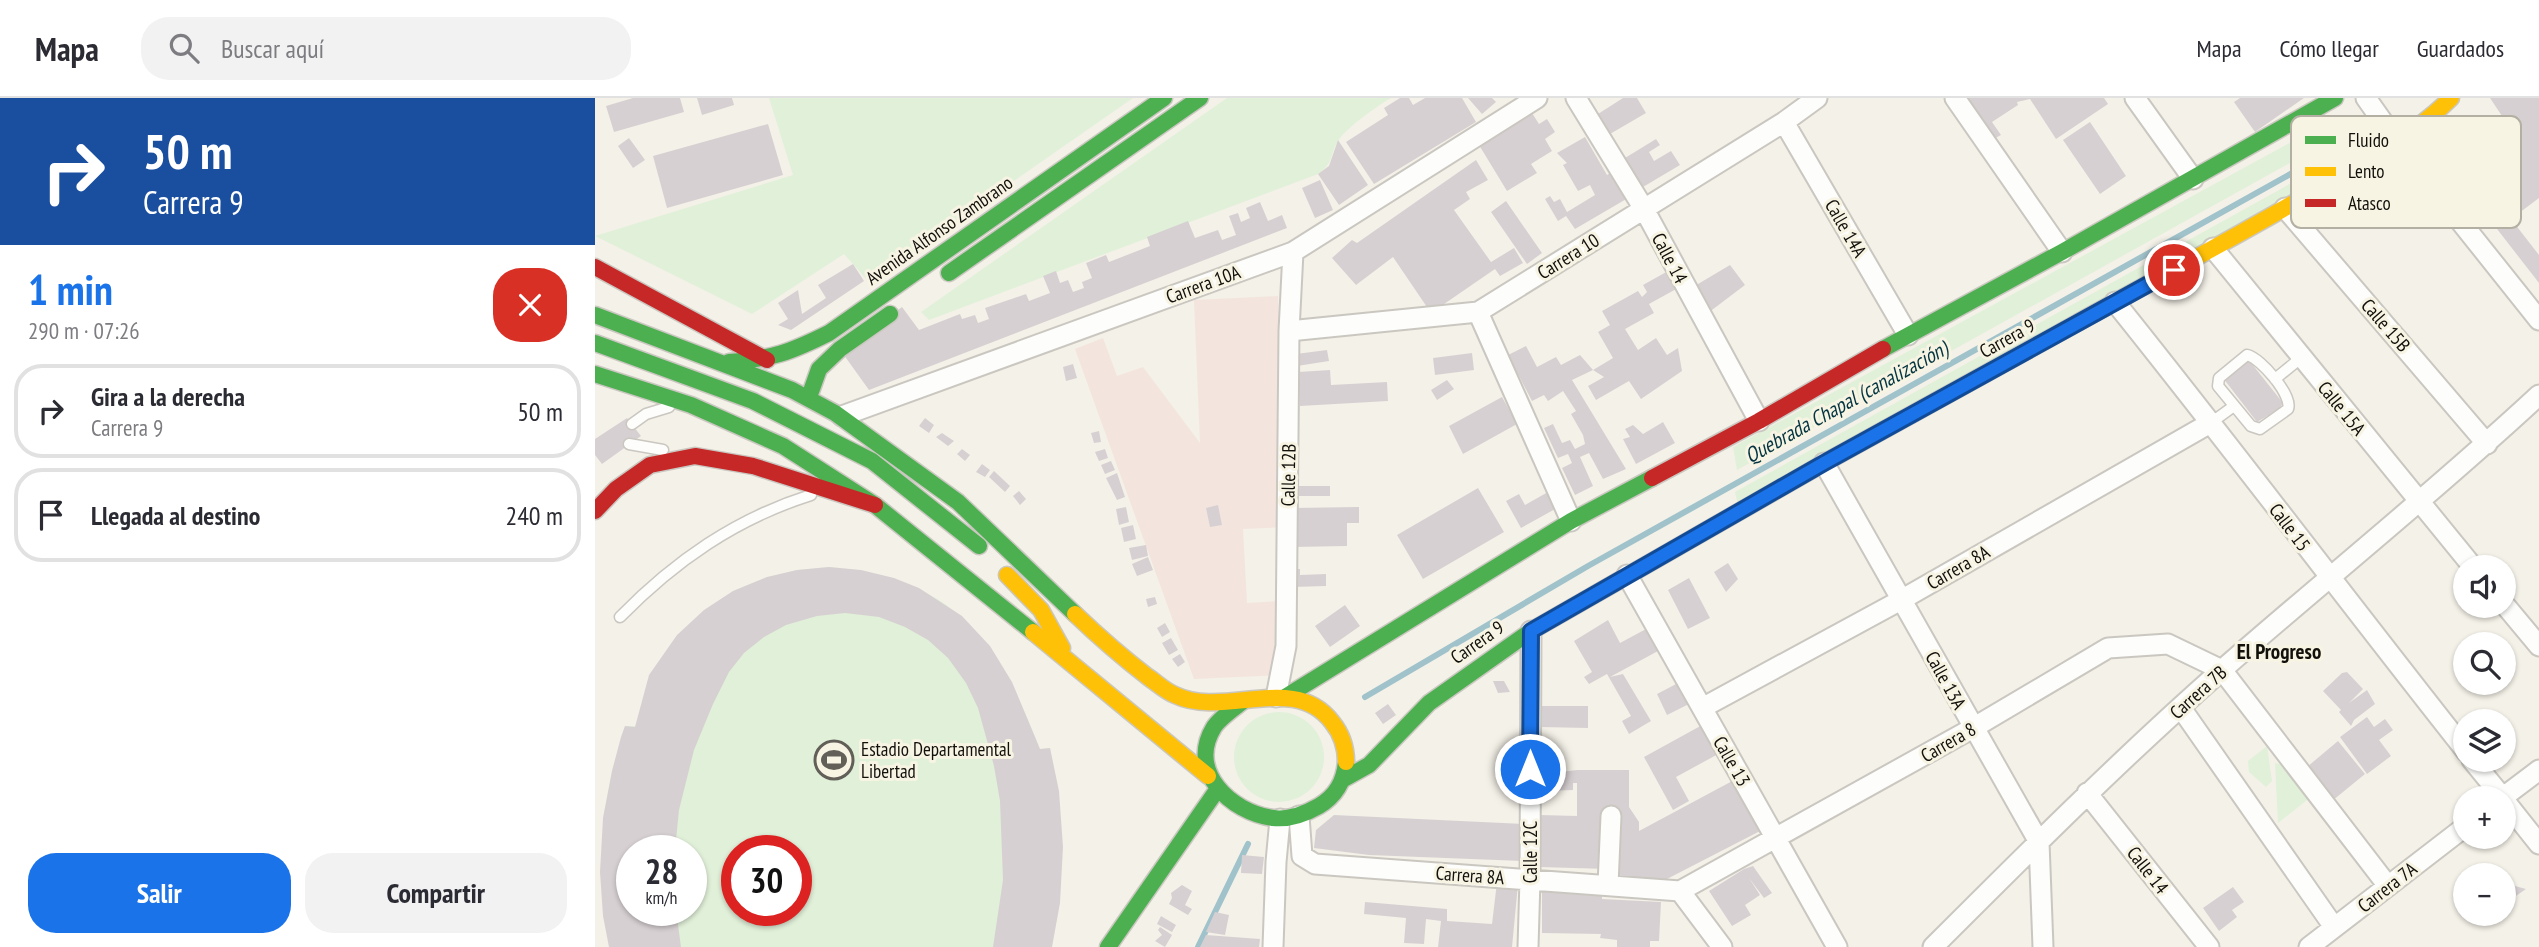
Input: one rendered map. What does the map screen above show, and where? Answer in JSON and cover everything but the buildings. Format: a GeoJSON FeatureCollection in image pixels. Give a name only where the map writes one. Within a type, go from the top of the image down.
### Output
{"type":"FeatureCollection","features":[{"type":"Feature","properties":{"kind":"main road","name":"Avenida Alfonso Zambrano"},"geometry":{"type":"LineString","coordinates":[[723,362],[766,359],[797,349],[829,333],[1164,98]]}},
{"type":"Feature","properties":{"kind":"main road"},"geometry":{"type":"LineString","coordinates":[[934,283],[1200,98]]}},
{"type":"Feature","properties":{"kind":"main road"},"geometry":{"type":"LineString","coordinates":[[2303,116],[2335,98]]}},
{"type":"Feature","properties":{"kind":"main road","name":"Carrera 9"},"geometry":{"type":"LineString","coordinates":[[2431,116],[2451,98]]}},
{"type":"Feature","properties":{"kind":"main road"},"geometry":{"type":"LineString","coordinates":[[1280,697],[1571,521],[1759,421],[1908,335],[2291,123]]}},
{"type":"Feature","properties":{"kind":"main road","name":"Carrera 9"},"geometry":{"type":"LineString","coordinates":[[1342,780],[1369,765],[1429,703],[1531,631],[1824,463],[2291,204]]}},
{"type":"Feature","properties":{"kind":"main road"},"geometry":{"type":"LineString","coordinates":[[595,268],[766,359],[801,394]]}},
{"type":"Feature","properties":{"kind":"main road"},"geometry":{"type":"LineString","coordinates":[[801,394],[819,369],[840,349],[901,306]]}},
{"type":"Feature","properties":{"kind":"main road"},"geometry":{"type":"LineString","coordinates":[[595,315],[723,362],[801,394],[842,416],[958,502],[1107,646],[1176,696],[1204,701],[1242,702],[1280,697],[1308,702],[1328,715],[1342,734],[1347,757],[1342,780],[1332,797],[1317,809],[1290,817],[1263,816],[1235,807],[1217,790],[1208,776],[875,505],[783,446],[691,405],[595,374]]}},
{"type":"Feature","properties":{"kind":"main road"},"geometry":{"type":"LineString","coordinates":[[595,343],[753,401],[871,461],[970,536],[1041,610],[1067,659]]}},
{"type":"Feature","properties":{"kind":"main road"},"geometry":{"type":"LineString","coordinates":[[595,511],[616,489],[650,466],[695,456],[753,466],[824,491],[875,505]]}},
{"type":"Feature","properties":{"kind":"main road"},"geometry":{"type":"LineString","coordinates":[[1208,776],[1203,757],[1210,729],[1226,712],[1242,702]]}},
{"type":"Feature","properties":{"kind":"main road"},"geometry":{"type":"LineString","coordinates":[[1108,947],[1217,790]]}},
{"type":"Feature","properties":{"kind":"street","name":"Carrera 10A"},"geometry":{"type":"LineString","coordinates":[[842,416],[1293,251],[1537,98]]}},
{"type":"Feature","properties":{"kind":"street","name":"Calle 14"},"geometry":{"type":"LineString","coordinates":[[1576,98],[1644,209],[1759,421]]}},
{"type":"Feature","properties":{"kind":"street","name":"Carrera 10"},"geometry":{"type":"LineString","coordinates":[[1289,331],[1478,312],[1784,122],[1817,98]]}},
{"type":"Feature","properties":{"kind":"street"},"geometry":{"type":"LineString","coordinates":[[1955,98],[2062,252]]}},
{"type":"Feature","properties":{"kind":"street"},"geometry":{"type":"LineString","coordinates":[[2136,98],[2193,179]]}},
{"type":"Feature","properties":{"kind":"street"},"geometry":{"type":"LineString","coordinates":[[2365,98],[2378,116]]}},
{"type":"Feature","properties":{"kind":"street","name":"Calle 14A"},"geometry":{"type":"LineString","coordinates":[[1784,122],[1908,335]]}},
{"type":"Feature","properties":{"kind":"street","name":"Calle 15B"},"geometry":{"type":"LineString","coordinates":[[2285,208],[2291,215]]}},
{"type":"Feature","properties":{"kind":"street","name":"Calle 15B"},"geometry":{"type":"LineString","coordinates":[[2302,228],[2487,444]]}},
{"type":"Feature","properties":{"kind":"street"},"geometry":{"type":"LineString","coordinates":[[2466,228],[2539,320]]}},
{"type":"Feature","properties":{"kind":"street","name":"Calle 15A"},"geometry":{"type":"LineString","coordinates":[[2213,248],[2463,555]]}},
{"type":"Feature","properties":{"kind":"street","name":"Calle 12B"},"geometry":{"type":"LineString","coordinates":[[1280,697],[1286,646],[1289,331],[1293,251]]}},
{"type":"Feature","properties":{"kind":"street","name":"Calle 15"},"geometry":{"type":"LineString","coordinates":[[2115,302],[2212,422],[2329,579],[2453,735]]}},
{"type":"Feature","properties":{"kind":"street"},"geometry":{"type":"LineString","coordinates":[[1478,312],[1571,521]]}},
{"type":"Feature","properties":{"kind":"street","name":"Carrera 7B"},"geometry":{"type":"LineString","coordinates":[[1933,947],[2087,793],[2222,670],[2487,444],[2539,395]]}},
{"type":"Feature","properties":{"kind":"street","name":"Carrera 8A"},"geometry":{"type":"LineString","coordinates":[[1702,708],[1901,600],[2212,422]]}},
{"type":"Feature","properties":{"kind":"street","name":"Calle 13A"},"geometry":{"type":"LineString","coordinates":[[1824,463],[2039,842],[2043,947]]}},
{"type":"Feature","properties":{"kind":"street","name":"Calle 13"},"geometry":{"type":"LineString","coordinates":[[1627,575],[1837,947]]}},
{"type":"Feature","properties":{"kind":"street"},"geometry":{"type":"LineString","coordinates":[[2516,618],[2539,646]]}},
{"type":"Feature","properties":{"kind":"street","name":"Calle 12C"},"geometry":{"type":"LineString","coordinates":[[1528,947],[1531,631]]}},
{"type":"Feature","properties":{"kind":"street","name":"Carrera 8"},"geometry":{"type":"LineString","coordinates":[[1680,891],[1973,728],[2108,648],[2168,644],[2222,670]]}},
{"type":"Feature","properties":{"kind":"street"},"geometry":{"type":"LineString","coordinates":[[2222,670],[2388,886]]}},
{"type":"Feature","properties":{"kind":"street"},"geometry":{"type":"LineString","coordinates":[[2181,708],[2334,927]]}},
{"type":"Feature","properties":{"kind":"street"},"geometry":{"type":"LineString","coordinates":[[2516,788],[2539,770]]}},
{"type":"Feature","properties":{"kind":"street"},"geometry":{"type":"LineString","coordinates":[[2482,772],[2493,786]]}},
{"type":"Feature","properties":{"kind":"street","name":"Calle 14"},"geometry":{"type":"LineString","coordinates":[[2087,793],[2209,947]]}},
{"type":"Feature","properties":{"kind":"street"},"geometry":{"type":"LineString","coordinates":[[2516,815],[2539,844]]}},
{"type":"Feature","properties":{"kind":"street"},"geometry":{"type":"LineString","coordinates":[[1608,885],[1611,816]]}},
{"type":"Feature","properties":{"kind":"street"},"geometry":{"type":"LineString","coordinates":[[1273,947],[1276,862],[1290,817]]}},
{"type":"Feature","properties":{"kind":"street","name":"Carrera 8A"},"geometry":{"type":"LineString","coordinates":[[1290,817],[1302,856],[1315,864],[1680,891]]}},
{"type":"Feature","properties":{"kind":"street","name":"Carrera 7A"},"geometry":{"type":"LineString","coordinates":[[2309,947],[2453,836]]}},
{"type":"Feature","properties":{"kind":"street"},"geometry":{"type":"LineString","coordinates":[[1680,891],[1722,947]]}},
{"type":"Feature","properties":{"kind":"lane"},"geometry":{"type":"LineString","coordinates":[[2247,355],[2255,357],[2275,379],[2291,405],[2260,429],[2251,426],[2218,386],[2218,381],[2247,355]]}},
{"type":"Feature","properties":{"kind":"lane"},"geometry":{"type":"LineString","coordinates":[[2275,379],[2302,357]]}},
{"type":"Feature","properties":{"kind":"lane"},"geometry":{"type":"LineString","coordinates":[[632,424],[646,414],[663,408],[691,405]]}},
{"type":"Feature","properties":{"kind":"lane"},"geometry":{"type":"LineString","coordinates":[[2212,422],[2234,406]]}},
{"type":"Feature","properties":{"kind":"lane"},"geometry":{"type":"LineString","coordinates":[[629,444],[695,456]]}},
{"type":"Feature","properties":{"kind":"lane"},"geometry":{"type":"LineString","coordinates":[[620,617],[669,570],[713,538],[761,513],[824,491]]}},
{"type":"Feature","properties":{"kind":"shaded area"},"geometry":{"type":"Polygon","coordinates":[[[1278,296],[1288,527],[1243,529],[1247,603],[1279,601],[1282,675],[1194,679],[1075,349],[1103,338],[1117,376],[1143,367],[1200,443],[1194,300],[1278,296]]]}},
{"type":"Feature","properties":{"kind":"green space"},"geometry":{"type":"Polygon","coordinates":[[[769,98],[1133,98],[869,282],[844,254],[752,314],[595,236],[793,175],[769,98]]]}},
{"type":"Feature","properties":{"kind":"green space"},"geometry":{"type":"Polygon","coordinates":[[[1227,98],[1391,98],[1342,136],[1329,163],[1318,174],[929,320],[921,312],[1227,98]]]}},
{"type":"Feature","properties":{"kind":"green space"},"geometry":{"type":"Polygon","coordinates":[[[2291,142],[2291,162],[1737,470],[1733,447],[2291,142]]]}},
{"type":"Feature","properties":{"kind":"green space"},"geometry":{"type":"Polygon","coordinates":[[[2291,183],[2291,196],[1738,505],[1735,492],[2291,183]]]}},
{"type":"Feature","properties":{"kind":"green space","name":"Estadio Departamental Libertad"},"geometry":{"type":"Polygon","coordinates":[[[829,567],[872,573],[908,584],[939,600],[965,621],[987,646],[1007,676],[1040,749],[1050,748],[1062,848],[1052,947],[609,947],[603,818],[612,771],[625,726],[635,726],[733,591],[768,577],[797,570],[829,567]]]}},
{"type":"Feature","properties":{"kind":"green space"},"geometry":{"type":"Polygon","coordinates":[[[1279,712],[1296,716],[1311,725],[1320,740],[1324,757],[1320,774],[1311,789],[1296,798],[1279,802],[1262,798],[1247,789],[1238,774],[1234,757],[1238,740],[1247,725],[1262,716],[1279,712]]]}},
{"type":"Feature","properties":{"kind":"green space"},"geometry":{"type":"Polygon","coordinates":[[[2267,746],[2272,781],[2266,787],[2249,772],[2248,761],[2267,746]]]}},
{"type":"Feature","properties":{"kind":"green space"},"geometry":{"type":"Polygon","coordinates":[[[2275,763],[2283,765],[2311,797],[2278,823],[2275,763]]]}},
{"type":"Feature","properties":{"kind":"waterway","name":"Quebrada Chapal (canalización)"},"geometry":{"type":"LineString","coordinates":[[1365,697],[1588,566],[2291,174]]}},
{"type":"Feature","properties":{"kind":"waterway"},"geometry":{"type":"LineString","coordinates":[[1198,947],[1248,844]]}},
{"type":"Feature","properties":{"kind":"traffic: fast"},"geometry":{"type":"LineString","coordinates":[[729,362],[781,354],[829,333],[1164,98]]}},
{"type":"Feature","properties":{"kind":"traffic: fast"},"geometry":{"type":"LineString","coordinates":[[949,273],[1200,98]]}},
{"type":"Feature","properties":{"kind":"traffic: fast"},"geometry":{"type":"LineString","coordinates":[[2303,116],[2335,98]]}},
{"type":"Feature","properties":{"kind":"traffic: fast"},"geometry":{"type":"LineString","coordinates":[[1883,349],[2291,123]]}},
{"type":"Feature","properties":{"kind":"traffic: fast"},"geometry":{"type":"LineString","coordinates":[[809,397],[819,369],[840,349],[890,314]]}},
{"type":"Feature","properties":{"kind":"traffic: fast"},"geometry":{"type":"LineString","coordinates":[[595,315],[792,390],[835,413],[958,502],[1075,614]]}},
{"type":"Feature","properties":{"kind":"traffic: fast"},"geometry":{"type":"LineString","coordinates":[[1342,780],[1369,765],[1429,703],[1531,631],[1824,463],[2079,322]]}},
{"type":"Feature","properties":{"kind":"traffic: fast"},"geometry":{"type":"LineString","coordinates":[[595,343],[753,401],[872,461],[979,546]]}},
{"type":"Feature","properties":{"kind":"traffic: fast"},"geometry":{"type":"LineString","coordinates":[[595,374],[691,405],[783,446],[875,505],[1033,632]]}},
{"type":"Feature","properties":{"kind":"traffic: fast"},"geometry":{"type":"LineString","coordinates":[[1285,697],[1571,521],[1652,478]]}},
{"type":"Feature","properties":{"kind":"traffic: fast"},"geometry":{"type":"LineString","coordinates":[[1242,702],[1214,727],[1207,743],[1206,759],[1209,774],[1217,787],[1242,807],[1273,818],[1308,812],[1334,793],[1341,782],[1346,762]]}},
{"type":"Feature","properties":{"kind":"traffic: fast"},"geometry":{"type":"LineString","coordinates":[[1108,947],[1217,790]]}},
{"type":"Feature","properties":{"kind":"traffic: slow"},"geometry":{"type":"LineString","coordinates":[[2431,116],[2451,98]]}},
{"type":"Feature","properties":{"kind":"traffic: slow"},"geometry":{"type":"LineString","coordinates":[[2079,322],[2291,205]]}},
{"type":"Feature","properties":{"kind":"traffic: slow"},"geometry":{"type":"LineString","coordinates":[[1007,575],[1041,610],[1062,648]]}},
{"type":"Feature","properties":{"kind":"traffic: slow"},"geometry":{"type":"LineString","coordinates":[[1075,614],[1129,662],[1175,695],[1195,701],[1215,702],[1279,698],[1298,700],[1316,707],[1338,731],[1346,762]]}},
{"type":"Feature","properties":{"kind":"traffic: slow"},"geometry":{"type":"LineString","coordinates":[[1033,632],[1208,776]]}},
{"type":"Feature","properties":{"kind":"traffic: jam"},"geometry":{"type":"LineString","coordinates":[[595,267],[767,360]]}},
{"type":"Feature","properties":{"kind":"traffic: jam"},"geometry":{"type":"LineString","coordinates":[[1652,478],[1759,421],[1883,349]]}},
{"type":"Feature","properties":{"kind":"traffic: jam"},"geometry":{"type":"LineString","coordinates":[[595,511],[616,489],[650,465],[695,456],[753,466],[875,505]]}},
{"type":"Feature","properties":{"kind":"place","name":"Estadio Departamental Libertad"},"geometry":{"type":"Point","coordinates":[834,760]}},
{"type":"Feature","properties":{"kind":"district","name":"El Progreso"},"geometry":{"type":"Point","coordinates":[2279,651]}},
{"type":"Feature","properties":{"kind":"route"},"geometry":{"type":"LineString","coordinates":[[1530,769],[1531,631],[1824,463],[2174,270]]}}]}
